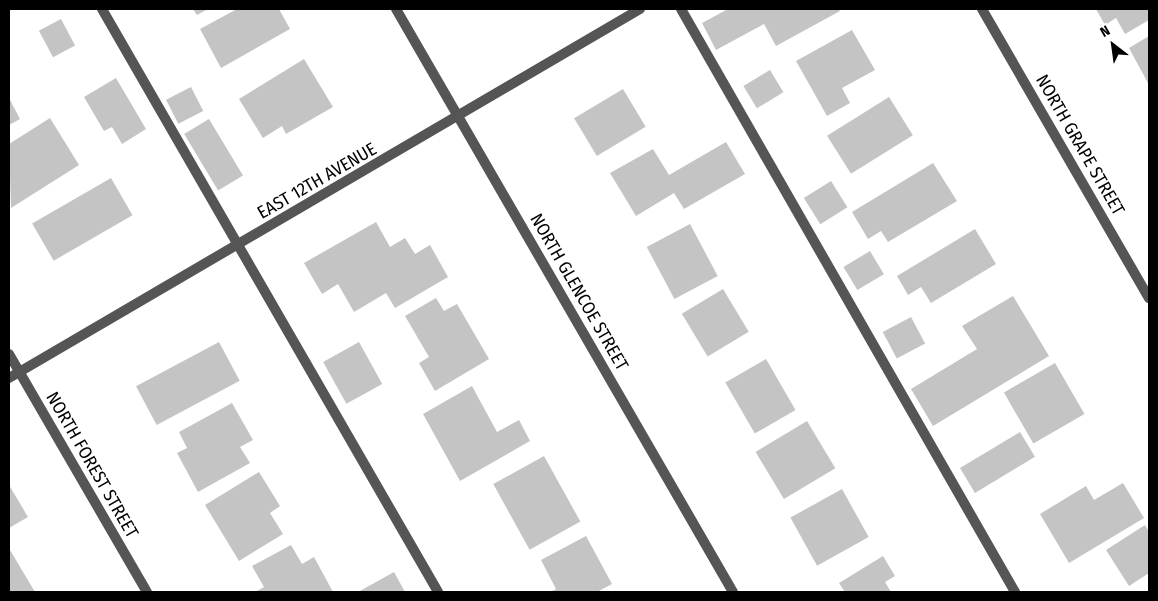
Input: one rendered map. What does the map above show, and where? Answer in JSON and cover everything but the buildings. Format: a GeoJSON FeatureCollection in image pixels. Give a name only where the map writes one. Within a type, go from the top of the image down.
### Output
{"type":"FeatureCollection","features":[{"type":"Feature","properties":{"kind":"street"},"geometry":{"type":"LineString","coordinates":[[102,9],[438,592]]}},
{"type":"Feature","properties":{"kind":"street","name":"NORTH GLENCOE STREET"},"geometry":{"type":"LineString","coordinates":[[396,9],[733,592]]}},
{"type":"Feature","properties":{"kind":"street","name":"EAST 12TH AVENUE"},"geometry":{"type":"LineString","coordinates":[[9,378],[459,117],[640,9]]}},
{"type":"Feature","properties":{"kind":"street"},"geometry":{"type":"LineString","coordinates":[[681,9],[1015,592]]}},
{"type":"Feature","properties":{"kind":"street","name":"NORTH GRAPE STREET"},"geometry":{"type":"LineString","coordinates":[[982,9],[1149,298]]}},
{"type":"Feature","properties":{"kind":"street","name":"NORTH FOREST STREET"},"geometry":{"type":"LineString","coordinates":[[9,354],[147,592]]}}]}
